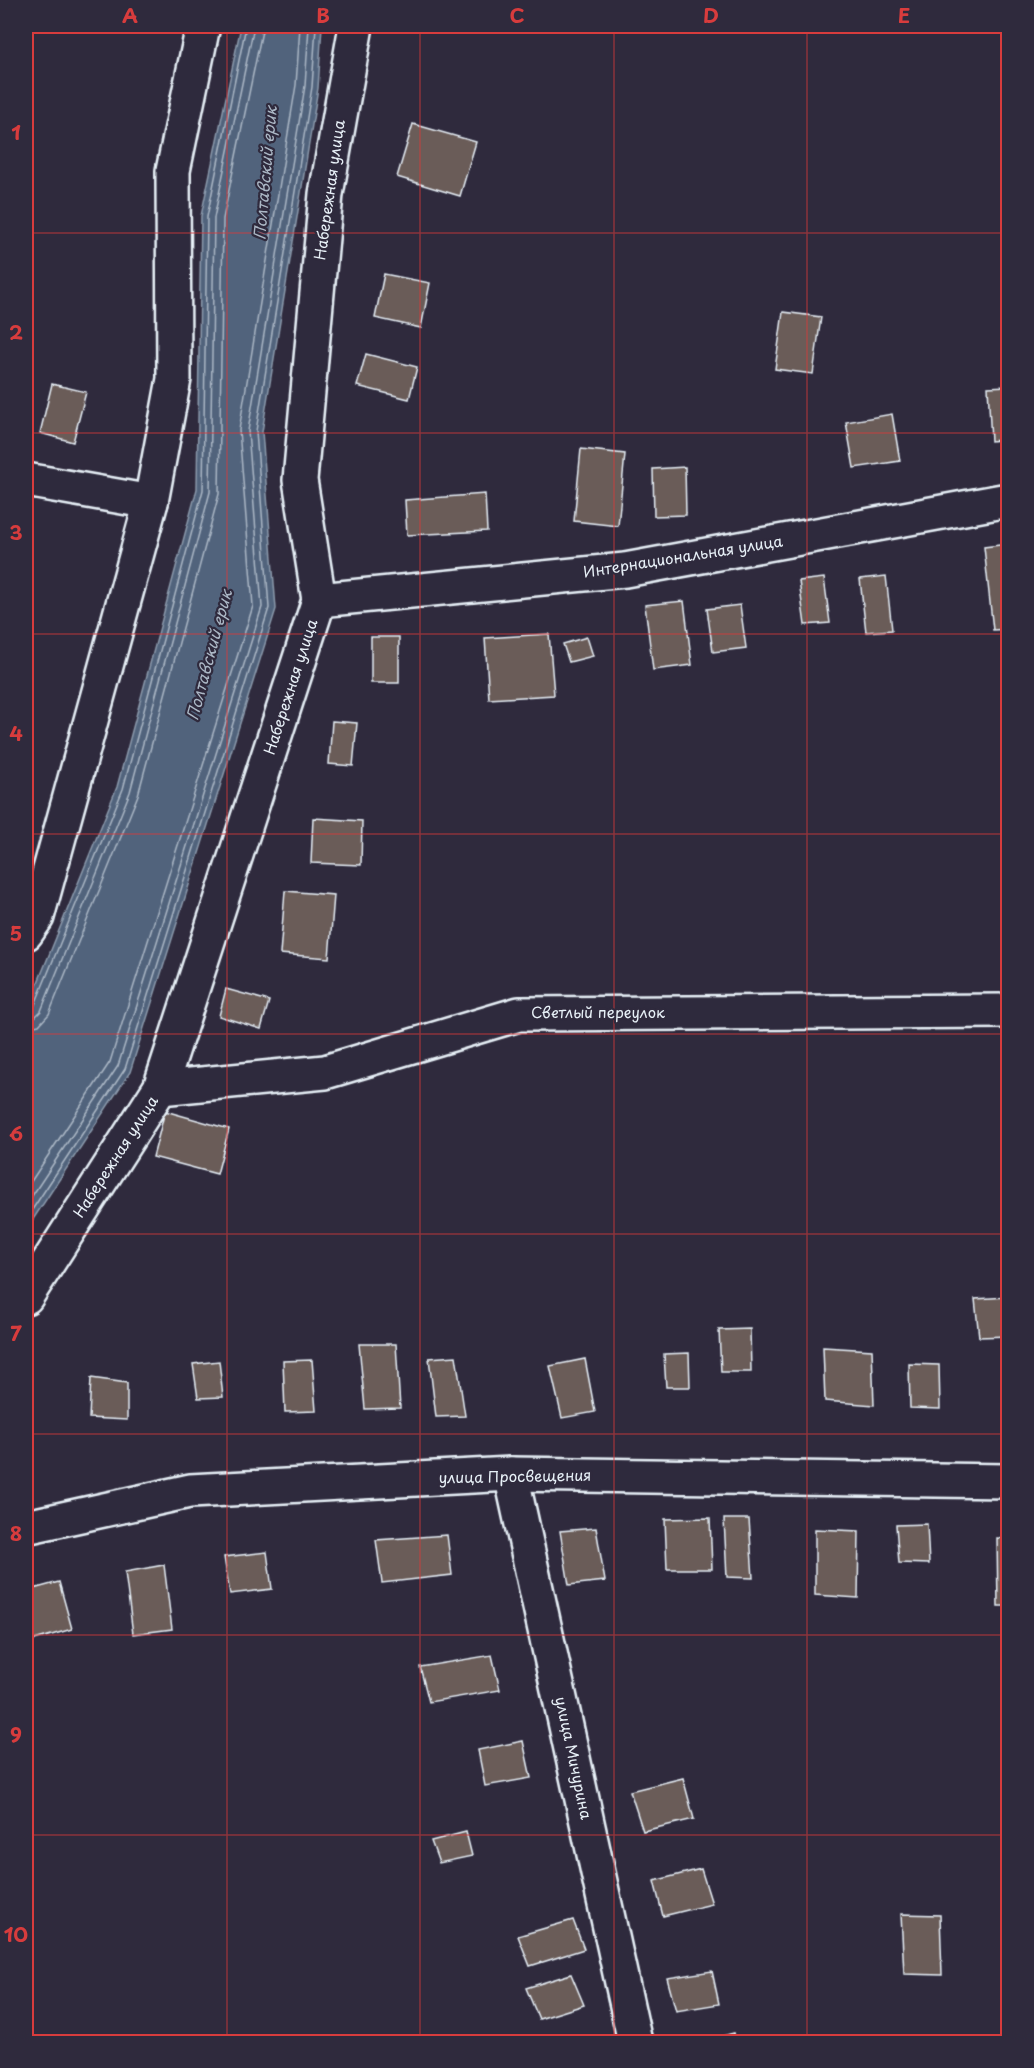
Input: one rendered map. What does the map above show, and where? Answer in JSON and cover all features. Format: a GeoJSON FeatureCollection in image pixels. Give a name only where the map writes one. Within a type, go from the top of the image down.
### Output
{"type":"FeatureCollection","features":[{"type":"Feature","properties":{"kind":"street"},"geometry":{"type":"LineString","coordinates":[[26,933],[38,917],[151,502],[174,379],[172,171],[203,26]]}},
{"type":"Feature","properties":{"kind":"street","name":"Набережная улица"},"geometry":{"type":"LineString","coordinates":[[26,1298],[160,1088],[320,600],[300,480],[326,194],[356,26]]}},
{"type":"Feature","properties":{"kind":"street"},"geometry":{"type":"LineString","coordinates":[[26,480],[151,502]]}},
{"type":"Feature","properties":{"kind":"street","name":"Интернациональная улица"},"geometry":{"type":"LineString","coordinates":[[320,600],[625,570],[1008,500]]}},
{"type":"Feature","properties":{"kind":"street","name":"Светлый переулок"},"geometry":{"type":"LineString","coordinates":[[160,1088],[325,1072],[519,1014],[1008,1011]]}},
{"type":"Feature","properties":{"kind":"street","name":"улица Просвещения"},"geometry":{"type":"LineString","coordinates":[[26,1527],[190,1491],[511,1474],[1008,1481]]}},
{"type":"Feature","properties":{"kind":"street","name":"улица Мичурина"},"geometry":{"type":"LineString","coordinates":[[511,1474],[635,2043]]}},
{"type":"Feature","properties":{"kind":"water","name":"Полтавский ерик"},"geometry":{"type":"Polygon","coordinates":[[[241,26],[322,26],[318,88],[262,432],[276,609],[130,1072],[26,1230],[26,1012],[117,787],[197,489],[201,216],[241,26]]]}},
{"type":"Feature","properties":{"kind":"building"},"geometry":{"type":"Polygon","coordinates":[[[413,124],[476,142],[460,196],[397,177],[413,124]]]}},
{"type":"Feature","properties":{"kind":"building"},"geometry":{"type":"Polygon","coordinates":[[[384,274],[430,283],[421,328],[375,318],[384,274]]]}},
{"type":"Feature","properties":{"kind":"building"},"geometry":{"type":"Polygon","coordinates":[[[783,312],[821,317],[813,374],[775,369],[783,312]]]}},
{"type":"Feature","properties":{"kind":"building"},"geometry":{"type":"Polygon","coordinates":[[[366,354],[417,367],[409,399],[357,386],[366,354]]]}},
{"type":"Feature","properties":{"kind":"building"},"geometry":{"type":"Polygon","coordinates":[[[52,384],[86,392],[73,442],[40,433],[52,384]]]}},
{"type":"Feature","properties":{"kind":"building"},"geometry":{"type":"Polygon","coordinates":[[[1008,386],[1008,439],[991,441],[988,387],[1008,386]]]}},
{"type":"Feature","properties":{"kind":"building"},"geometry":{"type":"Polygon","coordinates":[[[892,414],[900,461],[854,468],[846,422],[892,414]]]}},
{"type":"Feature","properties":{"kind":"building"},"geometry":{"type":"Polygon","coordinates":[[[581,449],[625,454],[618,526],[574,521],[581,449]]]}},
{"type":"Feature","properties":{"kind":"building"},"geometry":{"type":"Polygon","coordinates":[[[685,467],[686,515],[654,516],[653,469],[685,467]]]}},
{"type":"Feature","properties":{"kind":"building"},"geometry":{"type":"Polygon","coordinates":[[[485,494],[487,531],[407,535],[405,500],[485,494]]]}},
{"type":"Feature","properties":{"kind":"building"},"geometry":{"type":"Polygon","coordinates":[[[1008,544],[1008,629],[993,630],[984,547],[1008,544]]]}},
{"type":"Feature","properties":{"kind":"building"},"geometry":{"type":"Polygon","coordinates":[[[886,576],[892,630],[866,632],[860,579],[886,576]]]}},
{"type":"Feature","properties":{"kind":"building"},"geometry":{"type":"Polygon","coordinates":[[[824,578],[830,623],[805,625],[799,581],[824,578]]]}},
{"type":"Feature","properties":{"kind":"building"},"geometry":{"type":"Polygon","coordinates":[[[684,601],[692,665],[653,670],[645,605],[684,601]]]}},
{"type":"Feature","properties":{"kind":"building"},"geometry":{"type":"Polygon","coordinates":[[[740,605],[746,648],[713,652],[707,609],[740,605]]]}},
{"type":"Feature","properties":{"kind":"building"},"geometry":{"type":"Polygon","coordinates":[[[549,634],[554,695],[489,699],[485,638],[549,634]]]}},
{"type":"Feature","properties":{"kind":"building"},"geometry":{"type":"Polygon","coordinates":[[[371,637],[399,637],[399,683],[371,683],[371,637]]]}},
{"type":"Feature","properties":{"kind":"building"},"geometry":{"type":"Polygon","coordinates":[[[587,637],[593,656],[569,662],[563,644],[587,637]]]}},
{"type":"Feature","properties":{"kind":"building"},"geometry":{"type":"Polygon","coordinates":[[[332,721],[357,723],[353,766],[329,764],[332,721]]]}},
{"type":"Feature","properties":{"kind":"building"},"geometry":{"type":"Polygon","coordinates":[[[313,818],[362,821],[361,865],[311,863],[313,818]]]}},
{"type":"Feature","properties":{"kind":"building"},"geometry":{"type":"Polygon","coordinates":[[[285,891],[334,895],[329,958],[280,954],[285,891]]]}},
{"type":"Feature","properties":{"kind":"building"},"geometry":{"type":"Polygon","coordinates":[[[226,989],[269,1001],[261,1029],[219,1016],[226,989]]]}},
{"type":"Feature","properties":{"kind":"building"},"geometry":{"type":"Polygon","coordinates":[[[165,1111],[229,1129],[217,1174],[153,1157],[165,1111]]]}},
{"type":"Feature","properties":{"kind":"building"},"geometry":{"type":"Polygon","coordinates":[[[1008,1297],[1008,1336],[979,1337],[975,1299],[1008,1297]]]}},
{"type":"Feature","properties":{"kind":"building"},"geometry":{"type":"Polygon","coordinates":[[[750,1329],[751,1372],[721,1372],[719,1330],[750,1329]]]}},
{"type":"Feature","properties":{"kind":"building"},"geometry":{"type":"Polygon","coordinates":[[[359,1344],[396,1344],[400,1408],[365,1409],[359,1344]]]}},
{"type":"Feature","properties":{"kind":"building"},"geometry":{"type":"Polygon","coordinates":[[[823,1347],[872,1350],[874,1405],[825,1401],[823,1347]]]}},
{"type":"Feature","properties":{"kind":"building"},"geometry":{"type":"Polygon","coordinates":[[[689,1353],[690,1387],[666,1387],[664,1354],[689,1353]]]}},
{"type":"Feature","properties":{"kind":"building"},"geometry":{"type":"Polygon","coordinates":[[[456,1356],[465,1416],[436,1417],[429,1358],[456,1356]]]}},
{"type":"Feature","properties":{"kind":"building"},"geometry":{"type":"Polygon","coordinates":[[[585,1359],[595,1412],[562,1418],[550,1366],[585,1359]]]}},
{"type":"Feature","properties":{"kind":"building"},"geometry":{"type":"Polygon","coordinates":[[[312,1360],[316,1411],[285,1412],[283,1361],[312,1360]]]}},
{"type":"Feature","properties":{"kind":"building"},"geometry":{"type":"Polygon","coordinates":[[[219,1361],[223,1397],[198,1398],[193,1364],[219,1361]]]}},
{"type":"Feature","properties":{"kind":"building"},"geometry":{"type":"Polygon","coordinates":[[[909,1364],[939,1365],[940,1409],[910,1408],[909,1364]]]}},
{"type":"Feature","properties":{"kind":"building"},"geometry":{"type":"Polygon","coordinates":[[[91,1378],[127,1383],[127,1420],[89,1418],[91,1378]]]}},
{"type":"Feature","properties":{"kind":"building"},"geometry":{"type":"Polygon","coordinates":[[[710,1518],[712,1569],[667,1569],[665,1519],[710,1518]]]}},
{"type":"Feature","properties":{"kind":"building"},"geometry":{"type":"Polygon","coordinates":[[[724,1519],[749,1519],[753,1578],[727,1577],[724,1519]]]}},
{"type":"Feature","properties":{"kind":"building"},"geometry":{"type":"Polygon","coordinates":[[[927,1524],[929,1564],[899,1563],[896,1525],[927,1524]]]}},
{"type":"Feature","properties":{"kind":"building"},"geometry":{"type":"Polygon","coordinates":[[[596,1528],[605,1581],[569,1585],[560,1531],[596,1528]]]}},
{"type":"Feature","properties":{"kind":"building"},"geometry":{"type":"Polygon","coordinates":[[[815,1529],[859,1531],[858,1598],[815,1595],[815,1529]]]}},
{"type":"Feature","properties":{"kind":"building"},"geometry":{"type":"Polygon","coordinates":[[[447,1535],[452,1575],[382,1583],[376,1540],[447,1535]]]}},
{"type":"Feature","properties":{"kind":"building"},"geometry":{"type":"Polygon","coordinates":[[[997,1538],[1008,1539],[1008,1606],[998,1606],[997,1538]]]}},
{"type":"Feature","properties":{"kind":"building"},"geometry":{"type":"Polygon","coordinates":[[[267,1552],[272,1589],[230,1594],[224,1557],[267,1552]]]}},
{"type":"Feature","properties":{"kind":"building"},"geometry":{"type":"Polygon","coordinates":[[[164,1565],[172,1629],[133,1634],[125,1572],[164,1565]]]}},
{"type":"Feature","properties":{"kind":"building"},"geometry":{"type":"Polygon","coordinates":[[[59,1582],[72,1629],[31,1641],[26,1625],[26,1591],[59,1582]]]}},
{"type":"Feature","properties":{"kind":"building"},"geometry":{"type":"Polygon","coordinates":[[[492,1655],[500,1690],[429,1702],[420,1667],[492,1655]]]}},
{"type":"Feature","properties":{"kind":"building"},"geometry":{"type":"Polygon","coordinates":[[[523,1741],[531,1778],[485,1786],[478,1750],[523,1741]]]}},
{"type":"Feature","properties":{"kind":"building"},"geometry":{"type":"Polygon","coordinates":[[[683,1778],[694,1819],[643,1831],[630,1791],[683,1778]]]}},
{"type":"Feature","properties":{"kind":"building"},"geometry":{"type":"Polygon","coordinates":[[[466,1832],[472,1856],[439,1863],[431,1841],[466,1832]]]}},
{"type":"Feature","properties":{"kind":"building"},"geometry":{"type":"Polygon","coordinates":[[[701,1869],[712,1904],[663,1916],[654,1881],[701,1869]]]}},
{"type":"Feature","properties":{"kind":"building"},"geometry":{"type":"Polygon","coordinates":[[[901,1914],[940,1915],[942,1975],[904,1974],[901,1914]]]}},
{"type":"Feature","properties":{"kind":"building"},"geometry":{"type":"Polygon","coordinates":[[[573,1920],[584,1949],[530,1966],[518,1936],[573,1920]]]}},
{"type":"Feature","properties":{"kind":"building"},"geometry":{"type":"Polygon","coordinates":[[[712,1971],[719,2004],[676,2011],[667,1978],[712,1971]]]}},
{"type":"Feature","properties":{"kind":"building"},"geometry":{"type":"Polygon","coordinates":[[[571,1974],[584,2005],[539,2019],[526,1988],[571,1974]]]}},
{"type":"Feature","properties":{"kind":"building"},"geometry":{"type":"Polygon","coordinates":[[[734,2033],[736,2042],[700,2042],[734,2033]]]}}]}
